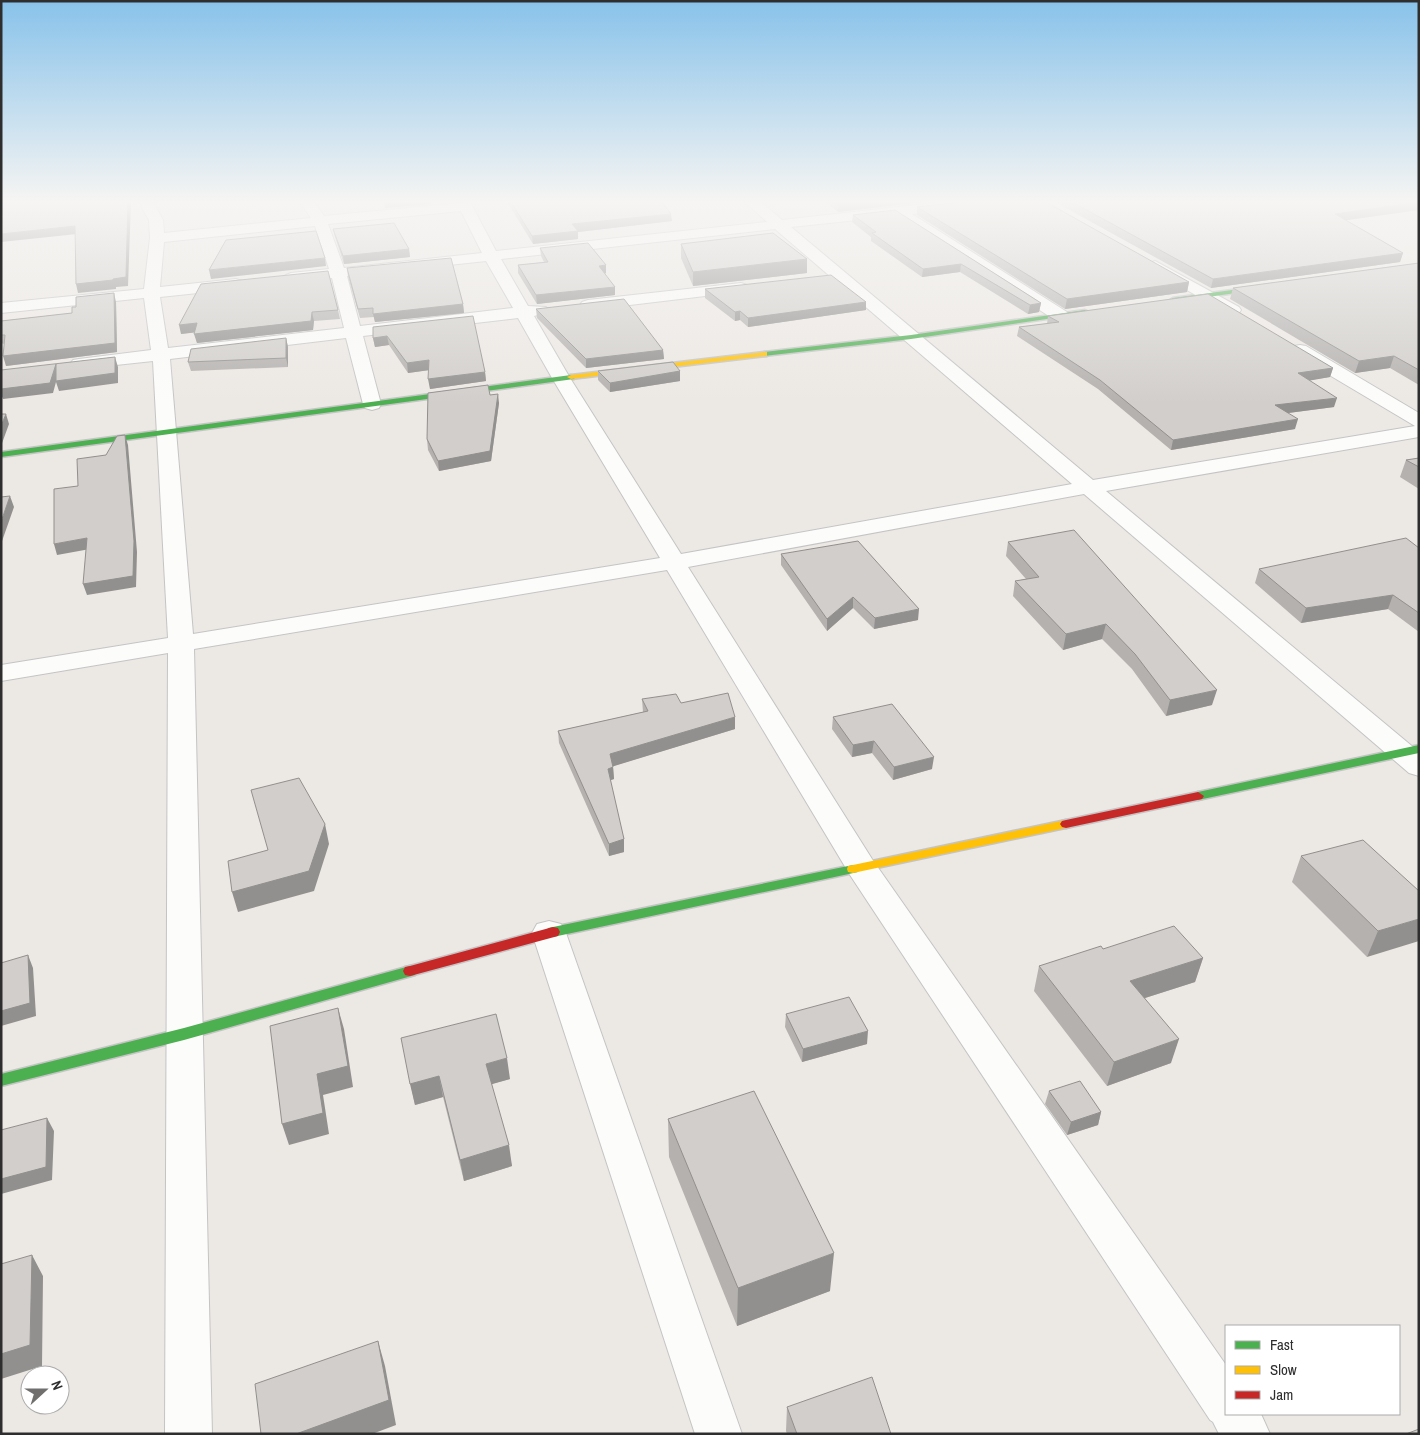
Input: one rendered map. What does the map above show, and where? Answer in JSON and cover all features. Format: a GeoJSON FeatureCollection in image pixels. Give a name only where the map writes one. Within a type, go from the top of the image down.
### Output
{"type":"FeatureCollection","features":[{"type":"Feature","properties":{"kind":"street"},"geometry":{"type":"LineString","coordinates":[[154,269],[151,293],[161,354],[181,645],[189,1434]]}},
{"type":"Feature","properties":{"kind":"street"},"geometry":{"type":"LineString","coordinates":[[337,269],[372,404]]}},
{"type":"Feature","properties":{"kind":"street"},"geometry":{"type":"LineString","coordinates":[[279,279],[374,269]]}},
{"type":"Feature","properties":{"kind":"street"},"geometry":{"type":"LineString","coordinates":[[498,269],[561,378],[861,867],[1225,1403]]}},
{"type":"Feature","properties":{"kind":"street"},"geometry":{"type":"LineString","coordinates":[[822,269],[830,277],[911,336],[1089,487],[1411,750],[1419,767]]}},
{"type":"Feature","properties":{"kind":"street"},"geometry":{"type":"LineString","coordinates":[[988,269],[1061,316]]}},
{"type":"Feature","properties":{"kind":"street"},"geometry":{"type":"LineString","coordinates":[[1161,269],[1250,320]]}},
{"type":"Feature","properties":{"kind":"street"},"geometry":{"type":"LineString","coordinates":[[1,308],[249,282]]}},
{"type":"Feature","properties":{"kind":"street"},"geometry":{"type":"LineString","coordinates":[[572,306],[760,285]]}},
{"type":"Feature","properties":{"kind":"street"},"geometry":{"type":"LineString","coordinates":[[1159,302],[1285,285]]}},
{"type":"Feature","properties":{"kind":"street"},"geometry":{"type":"LineString","coordinates":[[67,365],[553,309]]}},
{"type":"Feature","properties":{"kind":"street"},"geometry":{"type":"LineString","coordinates":[[1,455],[561,378],[911,336],[1100,310]]}},
{"type":"Feature","properties":{"kind":"street"},"geometry":{"type":"LineString","coordinates":[[1284,341],[1419,421]]}},
{"type":"Feature","properties":{"kind":"street"},"geometry":{"type":"LineString","coordinates":[[1,674],[675,562],[1089,487],[1419,431]]}},
{"type":"Feature","properties":{"kind":"street"},"geometry":{"type":"LineString","coordinates":[[1,1080],[184,1034],[549,933],[1411,750]]}},
{"type":"Feature","properties":{"kind":"street"},"geometry":{"type":"LineString","coordinates":[[549,933],[719,1434]]}},
{"type":"Feature","properties":{"kind":"street"},"geometry":{"type":"LineString","coordinates":[[1234,1415],[1247,1434]]}},
{"type":"Feature","properties":{"kind":"building"},"geometry":{"type":"Polygon","coordinates":[[[76,269],[126,269],[126,277],[76,284],[76,269]]]}},
{"type":"Feature","properties":{"kind":"building"},"geometry":{"type":"Polygon","coordinates":[[[347,269],[454,269],[463,304],[373,314],[373,308],[358,309],[347,269]]]}},
{"type":"Feature","properties":{"kind":"building"},"geometry":{"type":"Polygon","coordinates":[[[520,269],[601,269],[615,287],[536,295],[520,269]]]}},
{"type":"Feature","properties":{"kind":"building"},"geometry":{"type":"Polygon","coordinates":[[[692,269],[720,269],[693,272],[692,269]]]}},
{"type":"Feature","properties":{"kind":"building"},"geometry":{"type":"Polygon","coordinates":[[[969,269],[988,269],[1041,303],[1030,305],[969,269]]]}},
{"type":"Feature","properties":{"kind":"building"},"geometry":{"type":"Polygon","coordinates":[[[1018,269],[1166,269],[1189,282],[1067,299],[1018,269]]]}},
{"type":"Feature","properties":{"kind":"building"},"geometry":{"type":"Polygon","coordinates":[[[1195,269],[1286,269],[1213,279],[1195,269]]]}},
{"type":"Feature","properties":{"kind":"building"},"geometry":{"type":"Polygon","coordinates":[[[1375,269],[1419,269],[1419,370],[1394,356],[1359,361],[1233,288],[1375,269]]]}},
{"type":"Feature","properties":{"kind":"building"},"geometry":{"type":"Polygon","coordinates":[[[328,271],[338,310],[312,312],[311,321],[194,334],[197,323],[179,325],[201,284],[328,271]]]}},
{"type":"Feature","properties":{"kind":"building"},"geometry":{"type":"Polygon","coordinates":[[[831,275],[866,302],[748,318],[740,311],[735,312],[705,289],[831,275]]]}},
{"type":"Feature","properties":{"kind":"building"},"geometry":{"type":"Polygon","coordinates":[[[114,293],[115,343],[3,356],[5,335],[1,335],[1,321],[72,313],[72,307],[76,307],[76,297],[114,293]]]}},
{"type":"Feature","properties":{"kind":"building"},"geometry":{"type":"Polygon","coordinates":[[[1208,294],[1333,368],[1298,373],[1337,398],[1275,405],[1298,419],[1173,440],[1100,380],[1019,327],[1059,322],[1048,316],[1208,294]]]}},
{"type":"Feature","properties":{"kind":"building"},"geometry":{"type":"Polygon","coordinates":[[[624,299],[663,350],[586,359],[536,309],[624,299]]]}},
{"type":"Feature","properties":{"kind":"building"},"geometry":{"type":"Polygon","coordinates":[[[473,316],[485,372],[428,379],[429,360],[407,363],[387,336],[373,338],[373,327],[473,316]]]}},
{"type":"Feature","properties":{"kind":"building"},"geometry":{"type":"Polygon","coordinates":[[[286,338],[286,358],[188,362],[191,349],[286,338]]]}},
{"type":"Feature","properties":{"kind":"building"},"geometry":{"type":"Polygon","coordinates":[[[115,357],[115,373],[56,381],[56,364],[50,383],[1,389],[1,370],[115,357]]]}},
{"type":"Feature","properties":{"kind":"building"},"geometry":{"type":"Polygon","coordinates":[[[673,362],[680,371],[610,383],[598,371],[673,362]]]}},
{"type":"Feature","properties":{"kind":"building"},"geometry":{"type":"Polygon","coordinates":[[[488,385],[490,395],[498,394],[490,451],[438,461],[427,439],[428,393],[488,385]]]}},
{"type":"Feature","properties":{"kind":"building"},"geometry":{"type":"Polygon","coordinates":[[[1,414],[6,414],[1,426],[1,414]]]}},
{"type":"Feature","properties":{"kind":"building"},"geometry":{"type":"Polygon","coordinates":[[[125,435],[134,541],[133,576],[83,584],[87,538],[54,544],[54,489],[78,486],[77,459],[106,455],[117,436],[125,435]]]}},
{"type":"Feature","properties":{"kind":"building"},"geometry":{"type":"Polygon","coordinates":[[[1419,458],[1419,467],[1406,460],[1419,458]]]}},
{"type":"Feature","properties":{"kind":"building"},"geometry":{"type":"Polygon","coordinates":[[[10,496],[1,522],[1,497],[10,496]]]}},
{"type":"Feature","properties":{"kind":"building"},"geometry":{"type":"Polygon","coordinates":[[[1074,530],[1217,690],[1170,700],[1135,654],[1106,624],[1066,634],[1015,581],[1039,577],[1008,542],[1074,530]]]}},
{"type":"Feature","properties":{"kind":"building"},"geometry":{"type":"Polygon","coordinates":[[[1406,538],[1419,548],[1419,613],[1393,595],[1306,608],[1259,569],[1406,538]]]}},
{"type":"Feature","properties":{"kind":"building"},"geometry":{"type":"Polygon","coordinates":[[[858,541],[919,609],[875,618],[853,597],[827,619],[781,554],[858,541]]]}},
{"type":"Feature","properties":{"kind":"building"},"geometry":{"type":"Polygon","coordinates":[[[728,693],[735,717],[610,754],[613,767],[608,769],[624,839],[609,844],[558,731],[648,711],[642,699],[676,694],[681,703],[728,693]]]}},
{"type":"Feature","properties":{"kind":"building"},"geometry":{"type":"Polygon","coordinates":[[[892,704],[934,757],[894,767],[874,741],[853,745],[833,717],[892,704]]]}},
{"type":"Feature","properties":{"kind":"building"},"geometry":{"type":"Polygon","coordinates":[[[299,778],[325,824],[309,871],[232,892],[228,861],[268,850],[251,790],[299,778]]]}},
{"type":"Feature","properties":{"kind":"building"},"geometry":{"type":"Polygon","coordinates":[[[1363,840],[1419,891],[1419,919],[1378,931],[1301,856],[1363,840]]]}},
{"type":"Feature","properties":{"kind":"building"},"geometry":{"type":"Polygon","coordinates":[[[1174,926],[1203,958],[1130,981],[1179,1039],[1114,1062],[1039,966],[1101,946],[1103,949],[1174,926]]]}},
{"type":"Feature","properties":{"kind":"building"},"geometry":{"type":"Polygon","coordinates":[[[28,955],[30,1003],[1,1011],[1,963],[28,955]]]}},
{"type":"Feature","properties":{"kind":"building"},"geometry":{"type":"Polygon","coordinates":[[[849,997],[868,1031],[803,1049],[786,1014],[849,997]]]}},
{"type":"Feature","properties":{"kind":"building"},"geometry":{"type":"Polygon","coordinates":[[[338,1008],[348,1066],[317,1074],[323,1113],[282,1124],[270,1026],[338,1008]]]}},
{"type":"Feature","properties":{"kind":"building"},"geometry":{"type":"Polygon","coordinates":[[[496,1014],[507,1058],[486,1064],[509,1145],[460,1160],[439,1076],[410,1084],[401,1038],[496,1014]]]}},
{"type":"Feature","properties":{"kind":"building"},"geometry":{"type":"Polygon","coordinates":[[[1080,1081],[1101,1112],[1071,1122],[1049,1091],[1080,1081]]]}},
{"type":"Feature","properties":{"kind":"building"},"geometry":{"type":"Polygon","coordinates":[[[754,1091],[834,1253],[738,1288],[668,1119],[754,1091]]]}},
{"type":"Feature","properties":{"kind":"building"},"geometry":{"type":"Polygon","coordinates":[[[47,1118],[46,1167],[1,1179],[1,1130],[47,1118]]]}},
{"type":"Feature","properties":{"kind":"building"},"geometry":{"type":"Polygon","coordinates":[[[32,1255],[30,1345],[1,1354],[1,1264],[32,1255]]]}},
{"type":"Feature","properties":{"kind":"building"},"geometry":{"type":"Polygon","coordinates":[[[378,1341],[389,1400],[296,1434],[261,1434],[255,1384],[378,1341]]]}},
{"type":"Feature","properties":{"kind":"building"},"geometry":{"type":"Polygon","coordinates":[[[872,1377],[891,1434],[797,1434],[787,1407],[872,1377]]]}},
{"type":"Feature","properties":{"kind":"building"},"geometry":{"type":"Polygon","coordinates":[[[1419,1429],[1419,1434],[1406,1434],[1419,1429]]]}},
{"type":"Feature","properties":{"kind":"traffic: fast"},"geometry":{"type":"LineString","coordinates":[[1173,300],[1269,287]]}},
{"type":"Feature","properties":{"kind":"traffic: fast"},"geometry":{"type":"LineString","coordinates":[[764,354],[911,337],[1085,312]]}},
{"type":"Feature","properties":{"kind":"traffic: fast"},"geometry":{"type":"LineString","coordinates":[[1,455],[571,377]]}},
{"type":"Feature","properties":{"kind":"traffic: fast"},"geometry":{"type":"LineString","coordinates":[[1198,796],[1419,749]]}},
{"type":"Feature","properties":{"kind":"traffic: fast"},"geometry":{"type":"LineString","coordinates":[[553,932],[853,869]]}},
{"type":"Feature","properties":{"kind":"traffic: fast"},"geometry":{"type":"LineString","coordinates":[[1,1080],[184,1034],[410,971]]}},
{"type":"Feature","properties":{"kind":"traffic: slow"},"geometry":{"type":"LineString","coordinates":[[571,377],[764,354]]}},
{"type":"Feature","properties":{"kind":"traffic: slow"},"geometry":{"type":"LineString","coordinates":[[853,869],[1066,824]]}},
{"type":"Feature","properties":{"kind":"traffic: jam"},"geometry":{"type":"LineString","coordinates":[[1066,824],[1198,796]]}},
{"type":"Feature","properties":{"kind":"traffic: jam"},"geometry":{"type":"LineString","coordinates":[[410,971],[553,932]]}}]}
